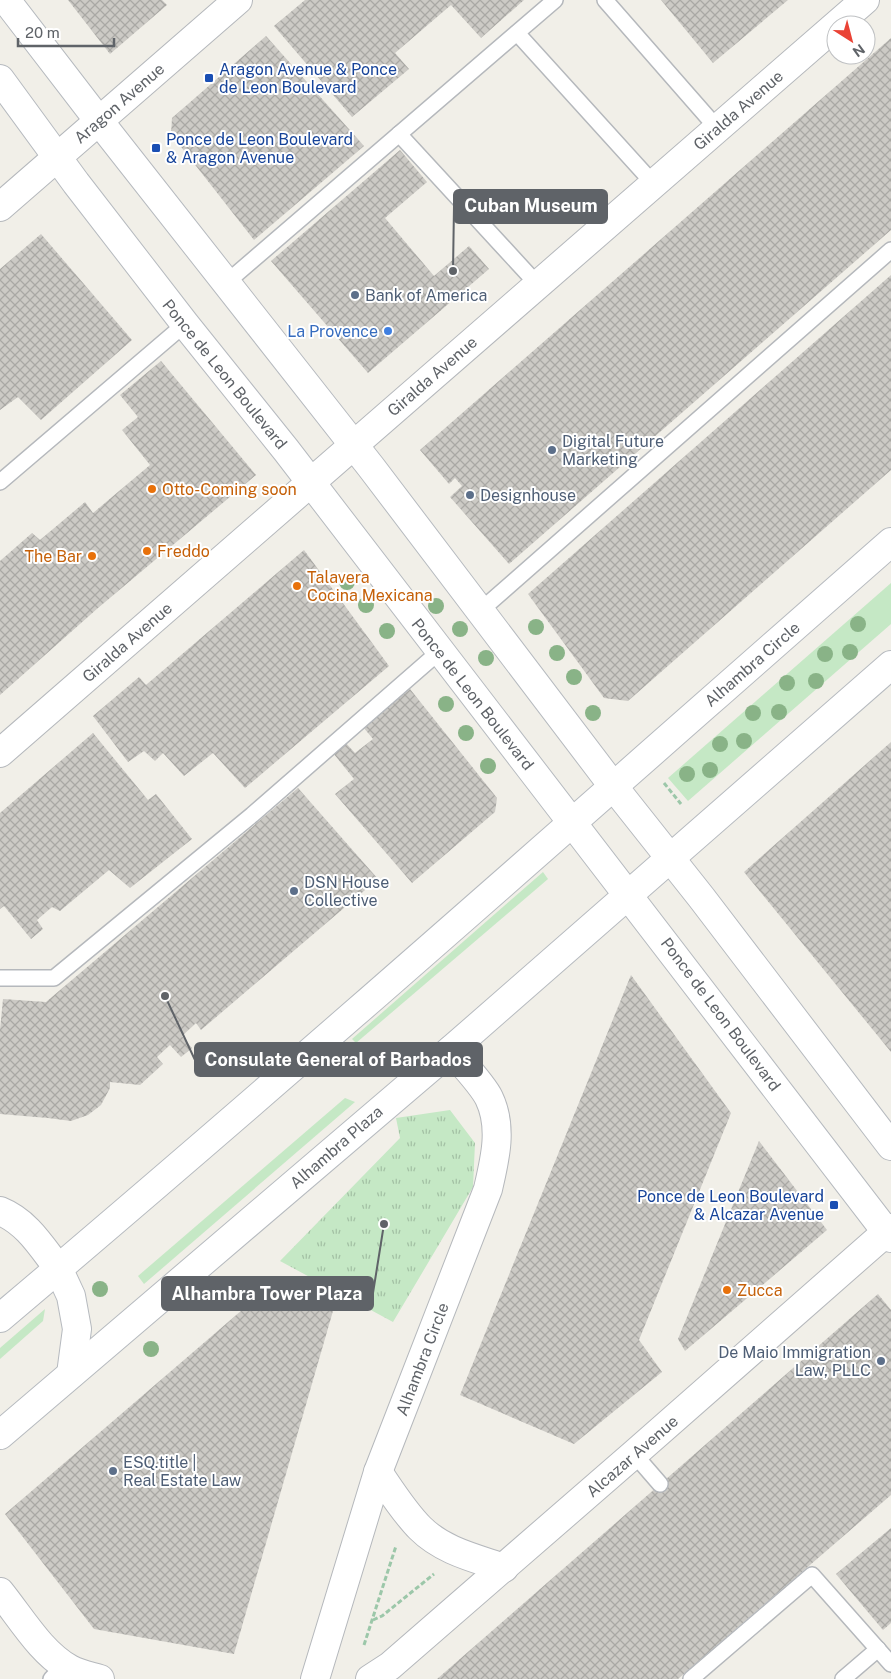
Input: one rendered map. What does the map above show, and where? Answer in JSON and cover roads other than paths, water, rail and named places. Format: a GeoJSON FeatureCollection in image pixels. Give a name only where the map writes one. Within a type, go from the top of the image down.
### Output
{"type":"FeatureCollection","features":[{"type":"Feature","properties":{"kind":"street"},"geometry":{"type":"LineString","coordinates":[[6,0],[98,121],[354,444],[613,786],[671,858],[891,1146]]}},
{"type":"Feature","properties":{"kind":"street","name":"Aragon Avenue"},"geometry":{"type":"LineString","coordinates":[[0,207],[238,0]]}},
{"type":"Feature","properties":{"kind":"street","name":"Giralda Avenue"},"geometry":{"type":"LineString","coordinates":[[0,753],[865,0]]}},
{"type":"Feature","properties":{"kind":"street","name":"Ponce de Leon Boulevard"},"geometry":{"type":"LineString","coordinates":[[0,79],[76,183],[278,440],[890,1233]]}},
{"type":"Feature","properties":{"kind":"street","name":"Alhambra Circle"},"geometry":{"type":"LineString","coordinates":[[613,786],[891,542]]}},
{"type":"Feature","properties":{"kind":"street"},"geometry":{"type":"LineString","coordinates":[[671,858],[891,665]]}},
{"type":"Feature","properties":{"kind":"street"},"geometry":{"type":"LineString","coordinates":[[0,1318],[272,1085],[613,786]]}},
{"type":"Feature","properties":{"kind":"street","name":"Alhambra Plaza"},"geometry":{"type":"LineString","coordinates":[[0,1435],[451,1050],[671,858]]}},
{"type":"Feature","properties":{"kind":"street","name":"Alhambra Circle"},"geometry":{"type":"LineString","coordinates":[[315,1679],[378,1472],[485,1197],[495,1160],[497,1128],[495,1112],[489,1096],[451,1050]]}},
{"type":"Feature","properties":{"kind":"street"},"geometry":{"type":"LineString","coordinates":[[0,1212],[10,1215],[25,1225],[58,1268],[71,1296],[77,1329],[71,1374]]}},
{"type":"Feature","properties":{"kind":"street","name":"Alcazar Avenue"},"geometry":{"type":"LineString","coordinates":[[380,1677],[890,1233]]}},
{"type":"Feature","properties":{"kind":"street"},"geometry":{"type":"LineString","coordinates":[[378,1472],[420,1529],[437,1541],[459,1552],[504,1568]]}},
{"type":"Feature","properties":{"kind":"street"},"geometry":{"type":"LineString","coordinates":[[0,1592],[53,1658],[57,1672],[70,1670],[100,1679]]}},
{"type":"Feature","properties":{"kind":"lane"},"geometry":{"type":"LineString","coordinates":[[226,283],[555,0]]}},
{"type":"Feature","properties":{"kind":"lane"},"geometry":{"type":"LineString","coordinates":[[605,0],[717,128]]}},
{"type":"Feature","properties":{"kind":"lane"},"geometry":{"type":"LineString","coordinates":[[517,33],[653,184]]}},
{"type":"Feature","properties":{"kind":"lane"},"geometry":{"type":"LineString","coordinates":[[399,134],[538,284]]}},
{"type":"Feature","properties":{"kind":"lane"},"geometry":{"type":"LineString","coordinates":[[480,611],[891,250]]}},
{"type":"Feature","properties":{"kind":"lane"},"geometry":{"type":"LineString","coordinates":[[0,482],[185,324]]}},
{"type":"Feature","properties":{"kind":"lane"},"geometry":{"type":"LineString","coordinates":[[0,978],[54,978],[252,815],[440,651]]}},
{"type":"Feature","properties":{"kind":"lane"},"geometry":{"type":"LineString","coordinates":[[634,1454],[660,1484]]}},
{"type":"Feature","properties":{"kind":"lane"},"geometry":{"type":"LineString","coordinates":[[691,1679],[812,1575],[891,1664]]}},
{"type":"Feature","properties":{"kind":"lane"},"geometry":{"type":"LineString","coordinates":[[843,1679],[878,1649]]}},
{"type":"Feature","properties":{"kind":"place","name":"Aragon Avenue & Ponce de Leon Boulevard"},"geometry":{"type":"Point","coordinates":[209,78]}},
{"type":"Feature","properties":{"kind":"place","name":"Ponce de Leon Boulevard & Aragon Avenue"},"geometry":{"type":"Point","coordinates":[156,148]}},
{"type":"Feature","properties":{"kind":"place","name":"Cuban Museum"},"geometry":{"type":"Point","coordinates":[453,271]}},
{"type":"Feature","properties":{"kind":"place","name":"Bank of America"},"geometry":{"type":"Point","coordinates":[355,295]}},
{"type":"Feature","properties":{"kind":"place","name":"La Provence"},"geometry":{"type":"Point","coordinates":[388,331]}},
{"type":"Feature","properties":{"kind":"place","name":"Digital Future Marketing"},"geometry":{"type":"Point","coordinates":[552,450]}},
{"type":"Feature","properties":{"kind":"place","name":"Otto-Coming soon"},"geometry":{"type":"Point","coordinates":[152,489]}},
{"type":"Feature","properties":{"kind":"place","name":"Designhouse"},"geometry":{"type":"Point","coordinates":[470,495]}},
{"type":"Feature","properties":{"kind":"place","name":"Freddo"},"geometry":{"type":"Point","coordinates":[147,551]}},
{"type":"Feature","properties":{"kind":"place","name":"The Bar"},"geometry":{"type":"Point","coordinates":[92,556]}},
{"type":"Feature","properties":{"kind":"place","name":"Talavera Cocina Mexicana"},"geometry":{"type":"Point","coordinates":[297,586]}},
{"type":"Feature","properties":{"kind":"place","name":"DSN House Collective"},"geometry":{"type":"Point","coordinates":[294,891]}},
{"type":"Feature","properties":{"kind":"place","name":"Consulate General of Barbados"},"geometry":{"type":"Point","coordinates":[165,996]}},
{"type":"Feature","properties":{"kind":"place","name":"Ponce de Leon Boulevard & Alcazar Avenue"},"geometry":{"type":"Point","coordinates":[834,1205]}},
{"type":"Feature","properties":{"kind":"place","name":"Alhambra Tower Plaza"},"geometry":{"type":"Point","coordinates":[384,1224]}},
{"type":"Feature","properties":{"kind":"place","name":"Zucca"},"geometry":{"type":"Point","coordinates":[727,1290]}},
{"type":"Feature","properties":{"kind":"place","name":"De Maio Immigration Law, PLLC"},"geometry":{"type":"Point","coordinates":[881,1361]}},
{"type":"Feature","properties":{"kind":"place","name":"ESQ.title | Real Estate Law"},"geometry":{"type":"Point","coordinates":[113,1471]}}]}
